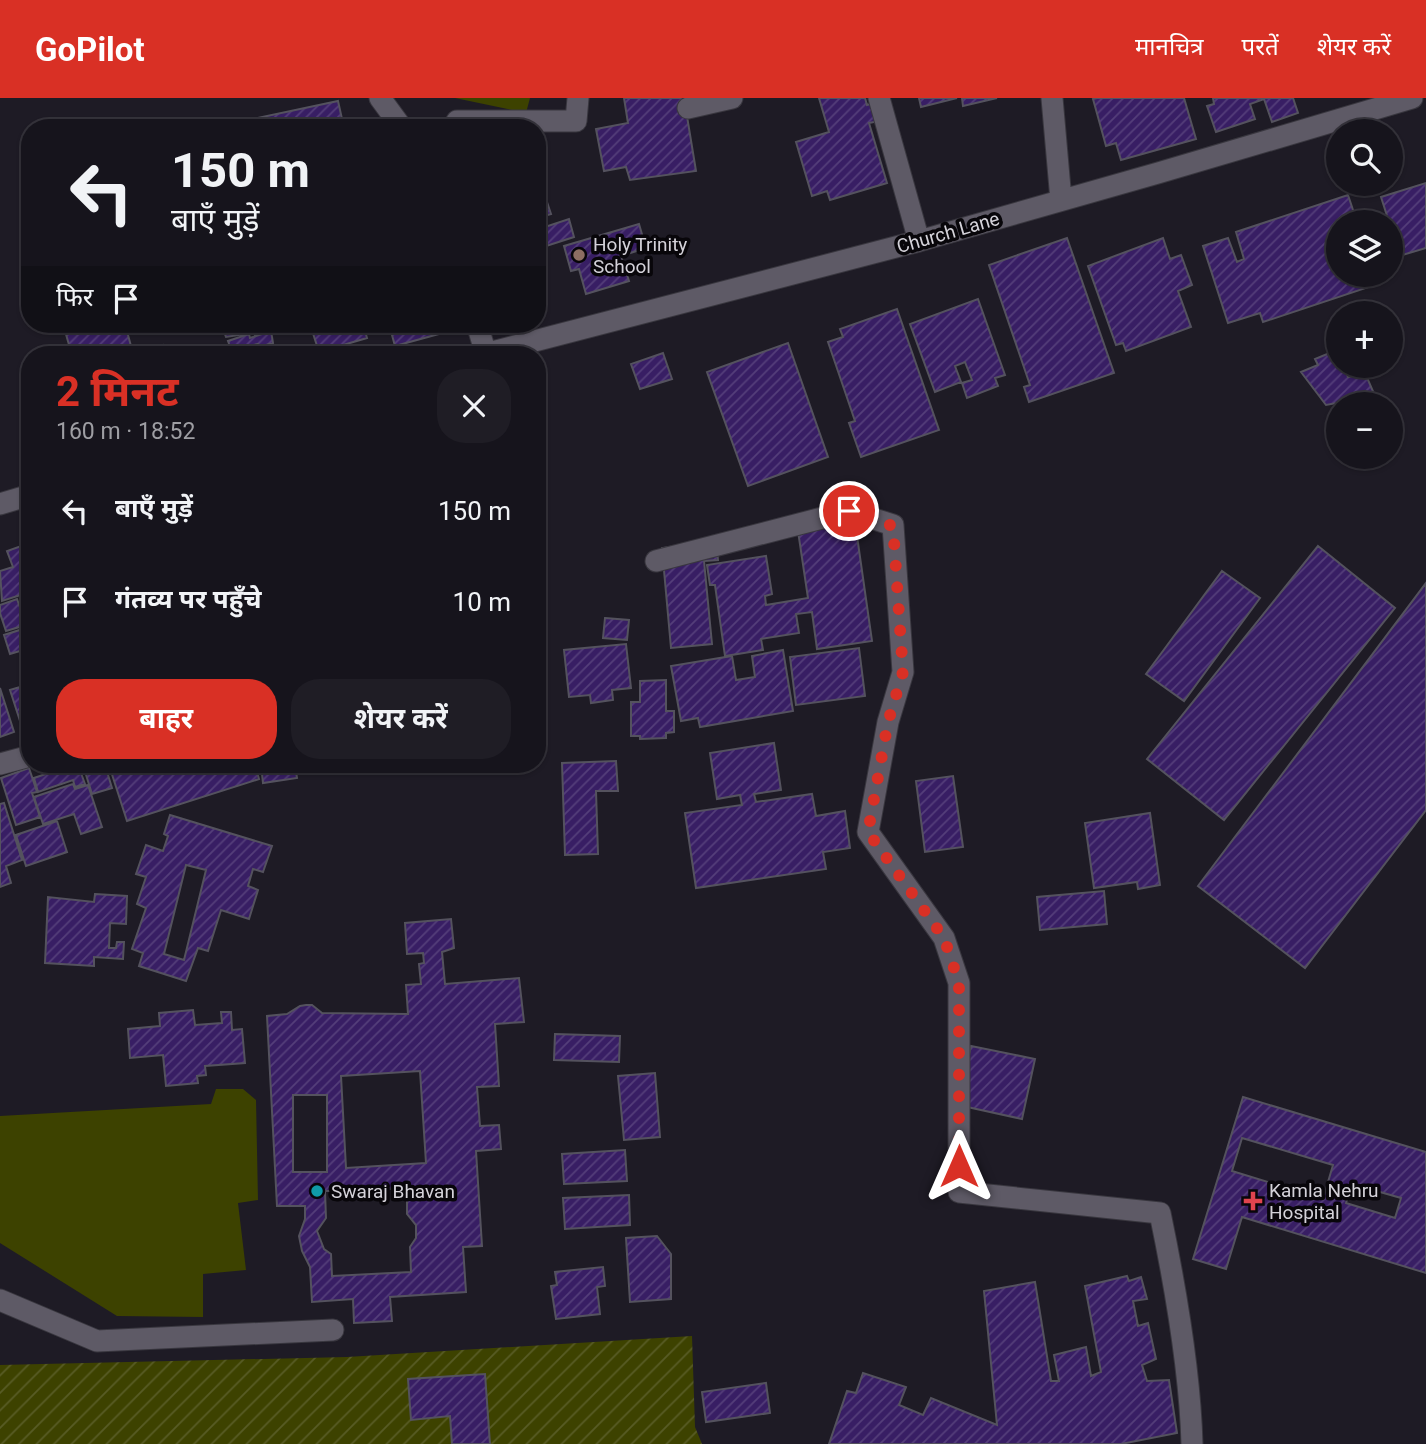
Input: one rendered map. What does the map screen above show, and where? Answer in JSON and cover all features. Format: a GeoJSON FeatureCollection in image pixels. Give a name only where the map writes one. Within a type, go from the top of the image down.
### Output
{"type":"FeatureCollection","features":[{"type":"Feature","properties":{"kind":"street"},"geometry":{"type":"LineString","coordinates":[[380,98],[395,119]]}},
{"type":"Feature","properties":{"kind":"street"},"geometry":{"type":"LineString","coordinates":[[546,121],[576,121],[579,98]]}},
{"type":"Feature","properties":{"kind":"street"},"geometry":{"type":"LineString","coordinates":[[688,108],[732,98]]}},
{"type":"Feature","properties":{"kind":"street"},"geometry":{"type":"LineString","coordinates":[[878,98],[919,241]]}},
{"type":"Feature","properties":{"kind":"street"},"geometry":{"type":"LineString","coordinates":[[1052,98],[1060,200]]}},
{"type":"Feature","properties":{"kind":"street","name":"Church Lane"},"geometry":{"type":"LineString","coordinates":[[518,346],[919,241],[1412,98]]}},
{"type":"Feature","properties":{"kind":"street"},"geometry":{"type":"LineString","coordinates":[[0,504],[21,498]]}},
{"type":"Feature","properties":{"kind":"street"},"geometry":{"type":"LineString","coordinates":[[656,561],[849,511],[893,526],[903,672],[888,722],[868,832],[944,938],[959,983],[959,1192],[1160,1213],[1172,1272],[1192,1444]]}},
{"type":"Feature","properties":{"kind":"street"},"geometry":{"type":"LineString","coordinates":[[0,764],[21,758]]}},
{"type":"Feature","properties":{"kind":"street"},"geometry":{"type":"LineString","coordinates":[[0,1300],[97,1341],[333,1330]]}},
{"type":"Feature","properties":{"kind":"green space"},"geometry":{"type":"Polygon","coordinates":[[[455,98],[530,98],[526,113],[455,98]]]}},
{"type":"Feature","properties":{"kind":"green space"},"geometry":{"type":"Polygon","coordinates":[[[216,1089],[243,1089],[256,1100],[258,1200],[238,1203],[246,1270],[203,1274],[203,1317],[117,1316],[0,1243],[0,1116],[211,1104],[216,1089]]]}},
{"type":"Feature","properties":{"kind":"green space"},"geometry":{"type":"Polygon","coordinates":[[[692,1336],[695,1427],[702,1444],[0,1444],[0,1365],[347,1357],[692,1336]]]}},
{"type":"Feature","properties":{"kind":"building"},"geometry":{"type":"Polygon","coordinates":[[[624,98],[684,98],[696,171],[630,180],[626,167],[604,171],[596,129],[628,123],[624,98]]]}},
{"type":"Feature","properties":{"kind":"building"},"geometry":{"type":"Polygon","coordinates":[[[819,98],[865,98],[867,105],[874,103],[879,121],[869,123],[887,183],[830,200],[827,191],[812,196],[796,142],[829,132],[819,98]]]}},
{"type":"Feature","properties":{"kind":"building"},"geometry":{"type":"Polygon","coordinates":[[[919,98],[957,98],[921,107],[919,98]]]}},
{"type":"Feature","properties":{"kind":"building"},"geometry":{"type":"Polygon","coordinates":[[[962,98],[997,98],[963,106],[962,98]]]}},
{"type":"Feature","properties":{"kind":"building"},"geometry":{"type":"Polygon","coordinates":[[[1184,98],[1196,139],[1121,160],[1116,143],[1106,146],[1093,99],[1184,98]]]}},
{"type":"Feature","properties":{"kind":"building"},"geometry":{"type":"Polygon","coordinates":[[[1213,98],[1293,98],[1298,113],[1272,122],[1264,99],[1250,104],[1255,119],[1216,132],[1207,106],[1214,104],[1213,98]]]}},
{"type":"Feature","properties":{"kind":"building"},"geometry":{"type":"Polygon","coordinates":[[[338,101],[342,119],[253,119],[338,101]]]}},
{"type":"Feature","properties":{"kind":"building"},"geometry":{"type":"Polygon","coordinates":[[[1426,183],[1426,248],[1403,255],[1403,210],[1385,210],[1381,197],[1403,196],[1403,190],[1426,183]]]}},
{"type":"Feature","properties":{"kind":"building"},"geometry":{"type":"Polygon","coordinates":[[[1348,196],[1353,210],[1326,210],[1326,287],[1369,287],[1263,322],[1260,313],[1228,323],[1203,246],[1228,238],[1237,262],[1244,259],[1236,232],[1348,196]]]}},
{"type":"Feature","properties":{"kind":"building"},"geometry":{"type":"Polygon","coordinates":[[[546,199],[551,214],[546,215],[546,199]]]}},
{"type":"Feature","properties":{"kind":"building"},"geometry":{"type":"Polygon","coordinates":[[[569,219],[574,237],[546,246],[546,227],[569,219]]]}},
{"type":"Feature","properties":{"kind":"building"},"geometry":{"type":"Polygon","coordinates":[[[639,224],[646,248],[621,256],[629,281],[586,294],[579,269],[571,271],[564,246],[639,224]]]}},
{"type":"Feature","properties":{"kind":"building"},"geometry":{"type":"Polygon","coordinates":[[[1067,238],[1114,373],[1029,402],[1024,387],[1030,385],[989,265],[1067,238]]]}},
{"type":"Feature","properties":{"kind":"building"},"geometry":{"type":"Polygon","coordinates":[[[1163,238],[1170,259],[1181,255],[1192,285],[1178,291],[1191,327],[1126,351],[1123,343],[1116,345],[1088,266],[1163,238]]]}},
{"type":"Feature","properties":{"kind":"building"},"geometry":{"type":"Polygon","coordinates":[[[978,299],[1005,375],[995,378],[998,386],[967,398],[962,383],[972,380],[965,362],[955,366],[961,382],[935,392],[910,324],[978,299]]]}},
{"type":"Feature","properties":{"kind":"building"},"geometry":{"type":"Polygon","coordinates":[[[897,309],[939,430],[861,457],[849,423],[855,421],[828,342],[843,337],[840,329],[897,309]]]}},
{"type":"Feature","properties":{"kind":"building"},"geometry":{"type":"Polygon","coordinates":[[[66,333],[127,333],[131,346],[69,346],[66,333]]]}},
{"type":"Feature","properties":{"kind":"building"},"geometry":{"type":"Polygon","coordinates":[[[224,333],[248,333],[245,334],[226,337],[224,333]]]}},
{"type":"Feature","properties":{"kind":"building"},"geometry":{"type":"Polygon","coordinates":[[[271,333],[273,343],[262,346],[230,346],[228,341],[249,334],[250,338],[271,333]]]}},
{"type":"Feature","properties":{"kind":"building"},"geometry":{"type":"Polygon","coordinates":[[[313,333],[366,333],[367,338],[340,346],[317,346],[313,333]]]}},
{"type":"Feature","properties":{"kind":"building"},"geometry":{"type":"Polygon","coordinates":[[[391,333],[442,333],[395,346],[391,333]]]}},
{"type":"Feature","properties":{"kind":"building"},"geometry":{"type":"Polygon","coordinates":[[[788,343],[828,457],[748,486],[707,372],[788,343]]]}},
{"type":"Feature","properties":{"kind":"building"},"geometry":{"type":"Polygon","coordinates":[[[663,353],[672,379],[640,389],[631,364],[663,353]]]}},
{"type":"Feature","properties":{"kind":"building"},"geometry":{"type":"Polygon","coordinates":[[[1326,354],[1326,378],[1367,378],[1373,392],[1326,392],[1326,405],[1301,372],[1318,365],[1315,359],[1326,354]]]}},
{"type":"Feature","properties":{"kind":"building"},"geometry":{"type":"Polygon","coordinates":[[[855,522],[872,641],[817,649],[812,612],[796,614],[799,633],[761,639],[763,650],[725,656],[715,585],[710,585],[707,565],[766,556],[772,594],[765,596],[766,605],[808,598],[798,531],[855,522]]]}},
{"type":"Feature","properties":{"kind":"building"},"geometry":{"type":"Polygon","coordinates":[[[716,540],[718,560],[704,561],[712,644],[671,648],[662,548],[716,540]]]}},
{"type":"Feature","properties":{"kind":"building"},"geometry":{"type":"Polygon","coordinates":[[[21,546],[21,595],[2,601],[0,571],[13,567],[7,551],[21,546]]]}},
{"type":"Feature","properties":{"kind":"building"},"geometry":{"type":"Polygon","coordinates":[[[1318,546],[1395,608],[1224,820],[1147,759],[1318,546]]]}},
{"type":"Feature","properties":{"kind":"building"},"geometry":{"type":"Polygon","coordinates":[[[1222,571],[1260,598],[1184,701],[1146,674],[1222,571]]]}},
{"type":"Feature","properties":{"kind":"building"},"geometry":{"type":"Polygon","coordinates":[[[1426,583],[1426,810],[1305,968],[1198,886],[1426,583]]]}},
{"type":"Feature","properties":{"kind":"building"},"geometry":{"type":"Polygon","coordinates":[[[17,599],[21,611],[21,626],[6,631],[0,605],[17,599]]]}},
{"type":"Feature","properties":{"kind":"building"},"geometry":{"type":"Polygon","coordinates":[[[605,618],[629,620],[627,640],[603,638],[605,618]]]}},
{"type":"Feature","properties":{"kind":"building"},"geometry":{"type":"Polygon","coordinates":[[[21,630],[21,651],[10,654],[4,635],[21,630]]]}},
{"type":"Feature","properties":{"kind":"building"},"geometry":{"type":"Polygon","coordinates":[[[626,644],[631,688],[612,690],[613,700],[591,703],[590,695],[569,697],[564,650],[626,644]]]}},
{"type":"Feature","properties":{"kind":"building"},"geometry":{"type":"Polygon","coordinates":[[[859,648],[865,696],[796,705],[790,657],[859,648]]]}},
{"type":"Feature","properties":{"kind":"building"},"geometry":{"type":"Polygon","coordinates":[[[783,650],[793,711],[700,727],[698,718],[681,721],[671,666],[732,656],[736,680],[755,677],[752,656],[783,650]]]}},
{"type":"Feature","properties":{"kind":"building"},"geometry":{"type":"Polygon","coordinates":[[[666,680],[666,711],[674,711],[674,732],[666,733],[666,738],[640,739],[640,736],[631,736],[631,702],[640,702],[640,681],[666,680]]]}},
{"type":"Feature","properties":{"kind":"building"},"geometry":{"type":"Polygon","coordinates":[[[21,687],[21,724],[10,690],[21,687]]]}},
{"type":"Feature","properties":{"kind":"building"},"geometry":{"type":"Polygon","coordinates":[[[0,688],[14,732],[0,737],[0,688]]]}},
{"type":"Feature","properties":{"kind":"building"},"geometry":{"type":"Polygon","coordinates":[[[774,743],[781,790],[754,794],[756,802],[812,794],[816,816],[845,811],[850,848],[823,852],[826,869],[696,888],[685,813],[742,805],[740,795],[717,799],[710,753],[774,743]]]}},
{"type":"Feature","properties":{"kind":"building"},"geometry":{"type":"Polygon","coordinates":[[[616,761],[618,791],[596,791],[598,854],[565,855],[562,763],[616,761]]]}},
{"type":"Feature","properties":{"kind":"building"},"geometry":{"type":"Polygon","coordinates":[[[21,771],[31,773],[37,792],[32,793],[40,817],[16,825],[1,778],[21,771]]]}},
{"type":"Feature","properties":{"kind":"building"},"geometry":{"type":"Polygon","coordinates":[[[49,773],[81,773],[85,784],[75,787],[73,780],[38,792],[34,778],[49,773]]]}},
{"type":"Feature","properties":{"kind":"building"},"geometry":{"type":"Polygon","coordinates":[[[85,773],[107,773],[112,788],[92,794],[85,773]]]}},
{"type":"Feature","properties":{"kind":"building"},"geometry":{"type":"Polygon","coordinates":[[[112,773],[257,773],[259,779],[127,821],[112,773]]]}},
{"type":"Feature","properties":{"kind":"building"},"geometry":{"type":"Polygon","coordinates":[[[262,773],[296,773],[297,778],[263,783],[262,773]]]}},
{"type":"Feature","properties":{"kind":"building"},"geometry":{"type":"Polygon","coordinates":[[[953,776],[963,847],[925,852],[916,781],[953,776]]]}},
{"type":"Feature","properties":{"kind":"building"},"geometry":{"type":"Polygon","coordinates":[[[73,784],[75,789],[88,785],[102,827],[81,834],[74,814],[43,824],[34,797],[73,784]]]}},
{"type":"Feature","properties":{"kind":"building"},"geometry":{"type":"Polygon","coordinates":[[[4,803],[22,860],[6,866],[11,883],[0,887],[0,804],[4,803]]]}},
{"type":"Feature","properties":{"kind":"building"},"geometry":{"type":"Polygon","coordinates":[[[1150,813],[1160,885],[1138,889],[1137,882],[1094,888],[1085,823],[1150,813]]]}},
{"type":"Feature","properties":{"kind":"building"},"geometry":{"type":"Polygon","coordinates":[[[170,815],[272,846],[263,872],[253,869],[248,886],[258,890],[249,919],[221,910],[208,951],[198,948],[186,981],[139,966],[143,953],[132,949],[146,908],[137,904],[146,877],[136,874],[146,845],[163,851],[168,836],[164,834],[170,815]],[[186,865],[164,954],[184,960],[206,870],[186,865]]]}},
{"type":"Feature","properties":{"kind":"building"},"geometry":{"type":"Polygon","coordinates":[[[57,821],[67,852],[26,866],[16,835],[57,821]]]}},
{"type":"Feature","properties":{"kind":"building"},"geometry":{"type":"Polygon","coordinates":[[[1104,891],[1107,924],[1040,930],[1037,897],[1104,891]]]}},
{"type":"Feature","properties":{"kind":"building"},"geometry":{"type":"Polygon","coordinates":[[[95,894],[127,896],[126,924],[110,923],[109,948],[116,948],[117,942],[124,942],[123,959],[94,957],[94,966],[45,963],[48,897],[94,902],[95,894]]]}},
{"type":"Feature","properties":{"kind":"building"},"geometry":{"type":"Polygon","coordinates":[[[451,919],[454,948],[442,952],[445,984],[519,978],[524,1022],[495,1024],[499,1086],[477,1087],[480,1126],[499,1125],[501,1149],[476,1151],[482,1246],[463,1247],[466,1292],[390,1297],[392,1321],[354,1323],[353,1299],[312,1302],[310,1267],[302,1251],[299,1236],[305,1219],[305,1206],[277,1206],[267,1016],[287,1014],[306,1005],[312,1005],[322,1013],[408,1014],[406,985],[421,984],[419,964],[424,963],[423,953],[407,954],[405,923],[451,919]],[[420,1071],[341,1076],[346,1168],[426,1163],[420,1071]],[[293,1095],[293,1172],[327,1172],[327,1095],[293,1095]],[[424,1188],[325,1191],[326,1218],[317,1231],[324,1249],[331,1254],[332,1276],[411,1272],[410,1247],[416,1238],[416,1225],[407,1214],[407,1191],[424,1191],[424,1188]]]}},
{"type":"Feature","properties":{"kind":"building"},"geometry":{"type":"Polygon","coordinates":[[[193,1010],[195,1025],[222,1023],[221,1012],[231,1012],[232,1030],[242,1029],[245,1063],[205,1066],[206,1075],[197,1076],[198,1083],[166,1086],[163,1055],[130,1058],[128,1029],[160,1026],[159,1013],[193,1010]]]}},
{"type":"Feature","properties":{"kind":"building"},"geometry":{"type":"Polygon","coordinates":[[[555,1034],[620,1036],[619,1062],[554,1060],[555,1034]]]}},
{"type":"Feature","properties":{"kind":"building"},"geometry":{"type":"Polygon","coordinates":[[[971,1046],[1035,1059],[1022,1119],[958,1105],[971,1046]]]}},
{"type":"Feature","properties":{"kind":"building"},"geometry":{"type":"Polygon","coordinates":[[[655,1073],[660,1137],[624,1140],[618,1076],[655,1073]]]}},
{"type":"Feature","properties":{"kind":"building"},"geometry":{"type":"Polygon","coordinates":[[[1243,1097],[1426,1152],[1426,1273],[1242,1217],[1226,1269],[1193,1259],[1243,1097]],[[1242,1138],[1232,1171],[1323,1199],[1333,1165],[1242,1138]],[[1352,1184],[1346,1203],[1395,1218],[1401,1198],[1352,1184]]]}},
{"type":"Feature","properties":{"kind":"building"},"geometry":{"type":"Polygon","coordinates":[[[625,1150],[627,1181],[564,1184],[562,1154],[625,1150]]]}},
{"type":"Feature","properties":{"kind":"building"},"geometry":{"type":"Polygon","coordinates":[[[629,1195],[630,1225],[565,1229],[563,1198],[629,1195]]]}},
{"type":"Feature","properties":{"kind":"building"},"geometry":{"type":"Polygon","coordinates":[[[657,1236],[671,1254],[671,1299],[630,1302],[626,1238],[657,1236]]]}},
{"type":"Feature","properties":{"kind":"building"},"geometry":{"type":"Polygon","coordinates":[[[603,1267],[605,1286],[597,1287],[600,1314],[556,1319],[551,1286],[557,1285],[555,1272],[603,1267]]]}},
{"type":"Feature","properties":{"kind":"building"},"geometry":{"type":"Polygon","coordinates":[[[1127,1276],[1129,1281],[1141,1277],[1147,1299],[1133,1301],[1138,1326],[1148,1323],[1156,1359],[1142,1365],[1147,1381],[1169,1380],[1177,1433],[1121,1444],[829,1444],[847,1391],[856,1393],[863,1373],[906,1387],[899,1405],[923,1415],[931,1398],[997,1425],[984,1291],[1035,1282],[1051,1381],[1059,1381],[1054,1355],[1086,1347],[1091,1376],[1101,1372],[1085,1286],[1127,1276]]]}},
{"type":"Feature","properties":{"kind":"building"},"geometry":{"type":"Polygon","coordinates":[[[485,1374],[490,1444],[452,1444],[450,1416],[411,1420],[408,1379],[485,1374]]]}},
{"type":"Feature","properties":{"kind":"building"},"geometry":{"type":"Polygon","coordinates":[[[766,1383],[770,1413],[706,1422],[702,1392],[766,1383]]]}},
{"type":"Feature","properties":{"kind":"place","name":"Holy Trinity School"},"geometry":{"type":"Point","coordinates":[579,255]}},
{"type":"Feature","properties":{"kind":"place","name":"Swaraj Bhavan"},"geometry":{"type":"Point","coordinates":[317,1191]}},
{"type":"Feature","properties":{"kind":"place","name":"Kamla Nehru Hospital"},"geometry":{"type":"Point","coordinates":[1253,1201]}},
{"type":"Feature","properties":{"kind":"route"},"geometry":{"type":"LineString","coordinates":[[849,511],[893,526],[903,672],[888,722],[868,832],[944,938],[959,983],[959,1166]]}}]}
